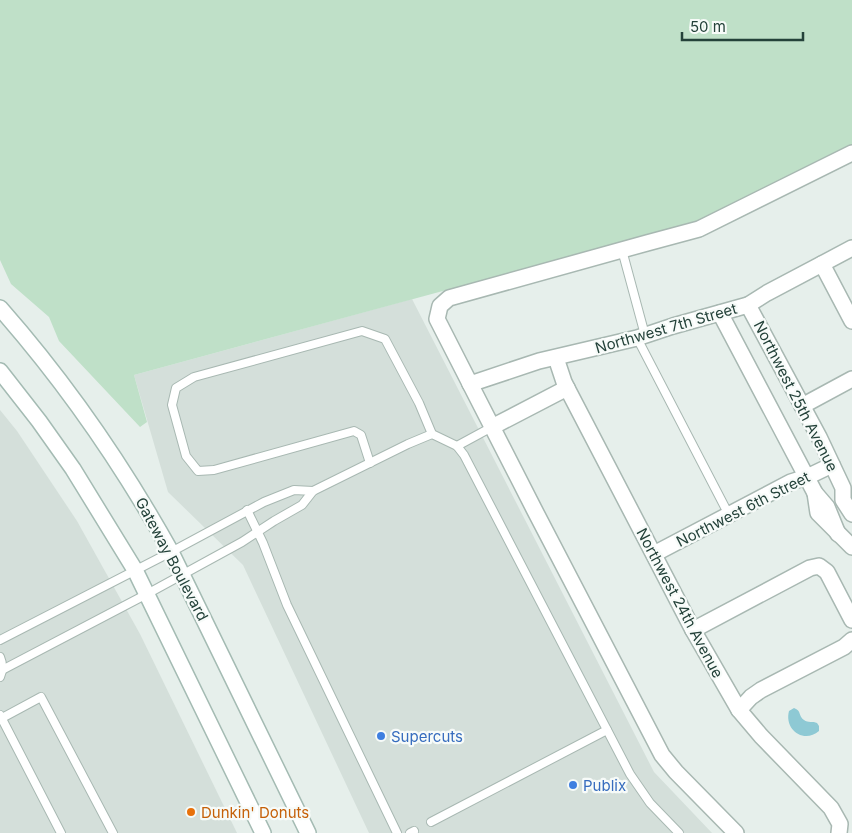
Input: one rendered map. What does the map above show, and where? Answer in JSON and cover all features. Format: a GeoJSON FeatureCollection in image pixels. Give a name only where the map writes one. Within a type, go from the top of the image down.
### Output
{"type":"FeatureCollection","features":[{"type":"Feature","properties":{"kind":"street"},"geometry":{"type":"LineString","coordinates":[[736,833],[676,772],[662,755],[437,319],[440,306],[449,298],[699,230],[852,153]]}},
{"type":"Feature","properties":{"kind":"street","name":"Northwest 7th Street"},"geometry":{"type":"LineString","coordinates":[[470,384],[535,363],[641,337],[748,305],[852,248]]}},
{"type":"Feature","properties":{"kind":"street"},"geometry":{"type":"LineString","coordinates":[[822,264],[852,321]]}},
{"type":"Feature","properties":{"kind":"street","name":"Northwest 25th Avenue"},"geometry":{"type":"LineString","coordinates":[[748,305],[802,406],[849,501],[832,519]]}},
{"type":"Feature","properties":{"kind":"street","name":"Gateway Boulevard"},"geometry":{"type":"LineString","coordinates":[[0,308],[49,366],[91,423],[135,490],[171,552],[308,833]]}},
{"type":"Feature","properties":{"kind":"street","name":"Northwest 25th Avenue"},"geometry":{"type":"LineString","coordinates":[[720,313],[815,493],[827,506],[838,534]]}},
{"type":"Feature","properties":{"kind":"street","name":"Northwest 24th Avenue"},"geometry":{"type":"LineString","coordinates":[[556,358],[566,388],[693,630],[739,710],[761,736],[831,808],[839,828]]}},
{"type":"Feature","properties":{"kind":"street"},"geometry":{"type":"LineString","coordinates":[[0,371],[40,421],[73,468],[135,570],[263,833]]}},
{"type":"Feature","properties":{"kind":"street"},"geometry":{"type":"LineString","coordinates":[[802,406],[852,379]]}},
{"type":"Feature","properties":{"kind":"street"},"geometry":{"type":"LineString","coordinates":[[492,428],[566,388]]}},
{"type":"Feature","properties":{"kind":"street","name":"Northwest 6th Street"},"geometry":{"type":"LineString","coordinates":[[654,554],[792,482],[832,465]]}},
{"type":"Feature","properties":{"kind":"street","name":"Northwest 25th Avenue"},"geometry":{"type":"LineString","coordinates":[[815,493],[818,513],[852,547]]}},
{"type":"Feature","properties":{"kind":"street"},"geometry":{"type":"LineString","coordinates":[[693,630],[810,568],[819,566],[826,572],[852,620]]}},
{"type":"Feature","properties":{"kind":"street"},"geometry":{"type":"LineString","coordinates":[[739,710],[750,697],[761,690],[844,647],[852,640]]}},
{"type":"Feature","properties":{"kind":"lane"},"geometry":{"type":"LineString","coordinates":[[622,250],[641,337],[729,514]]}},
{"type":"Feature","properties":{"kind":"lane"},"geometry":{"type":"LineString","coordinates":[[370,463],[361,435],[354,431],[214,470],[198,471],[186,456],[172,405],[176,388],[194,377],[362,331],[385,339],[419,403],[432,434],[457,446],[464,456],[630,774],[644,795],[679,833]]}},
{"type":"Feature","properties":{"kind":"lane"},"geometry":{"type":"LineString","coordinates":[[457,446],[492,428]]}},
{"type":"Feature","properties":{"kind":"lane"},"geometry":{"type":"LineString","coordinates":[[1,674],[242,542],[302,505],[313,491],[432,434]]}},
{"type":"Feature","properties":{"kind":"lane"},"geometry":{"type":"LineString","coordinates":[[0,640],[171,552],[247,510],[294,490],[313,491]]}},
{"type":"Feature","properties":{"kind":"lane"},"geometry":{"type":"LineString","coordinates":[[247,510],[258,531],[287,605],[397,833]]}},
{"type":"Feature","properties":{"kind":"lane"},"geometry":{"type":"LineString","coordinates":[[0,657],[2,662],[1,674]]}},
{"type":"Feature","properties":{"kind":"lane"},"geometry":{"type":"LineString","coordinates":[[61,833],[1,716],[41,697],[113,833]]}},
{"type":"Feature","properties":{"kind":"lane"},"geometry":{"type":"LineString","coordinates":[[431,822],[607,730]]}},
{"type":"Feature","properties":{"kind":"shaded area"},"geometry":{"type":"Polygon","coordinates":[[[412,299],[654,772],[712,833],[369,833],[243,565],[168,492],[134,375],[412,299]]]}},
{"type":"Feature","properties":{"kind":"shaded area"},"geometry":{"type":"Polygon","coordinates":[[[0,410],[17,431],[77,521],[140,634],[237,833],[0,833],[0,410]]]}},
{"type":"Feature","properties":{"kind":"green space"},"geometry":{"type":"Polygon","coordinates":[[[0,0],[852,0],[852,146],[700,221],[134,375],[147,422],[140,427],[59,341],[49,317],[11,284],[0,260],[0,0]]]}},
{"type":"Feature","properties":{"kind":"water"},"geometry":{"type":"Polygon","coordinates":[[[794,708],[804,720],[817,723],[819,731],[807,736],[796,733],[789,724],[788,718],[789,711],[794,708]]]}},
{"type":"Feature","properties":{"kind":"place","name":"Supercuts"},"geometry":{"type":"Point","coordinates":[381,736]}},
{"type":"Feature","properties":{"kind":"place","name":"Publix"},"geometry":{"type":"Point","coordinates":[573,785]}},
{"type":"Feature","properties":{"kind":"place","name":"Dunkin' Donuts"},"geometry":{"type":"Point","coordinates":[191,812]}}]}
